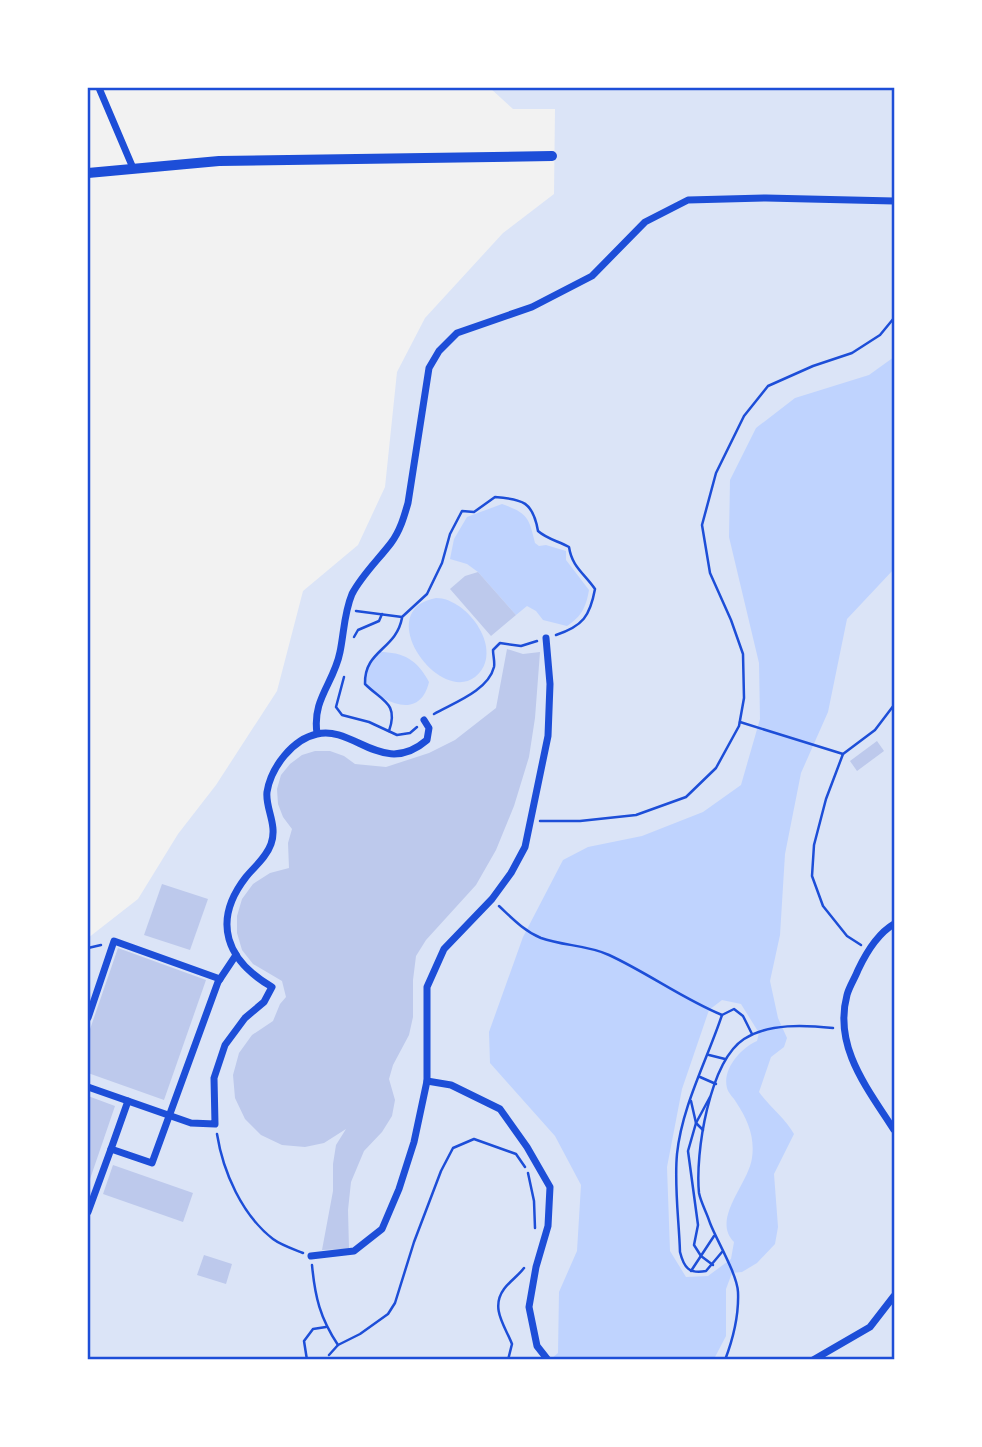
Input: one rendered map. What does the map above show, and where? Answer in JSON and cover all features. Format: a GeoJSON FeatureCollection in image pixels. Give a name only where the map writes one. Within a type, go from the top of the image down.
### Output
{"type":"FeatureCollection","features":[{"type":"Feature","properties":{"kind":"street"},"geometry":{"type":"LineString","coordinates":[[99,88],[133,168]]}},
{"type":"Feature","properties":{"kind":"street"},"geometry":{"type":"LineString","coordinates":[[88,173],[219,161],[552,156]]}},
{"type":"Feature","properties":{"kind":"street"},"geometry":{"type":"LineString","coordinates":[[317,733],[315,718],[318,702],[340,654],[347,610],[361,580],[393,541],[403,521],[429,368],[439,351],[457,333],[532,307],[592,276],[645,222],[688,200],[766,198],[894,201]]}},
{"type":"Feature","properties":{"kind":"street"},"geometry":{"type":"LineString","coordinates":[[311,1256],[354,1251],[382,1229],[399,1189],[414,1142],[427,1081],[428,987],[444,948],[492,899],[511,873],[525,846],[532,821],[548,736],[550,684],[546,638]]}},
{"type":"Feature","properties":{"kind":"street"},"geometry":{"type":"LineString","coordinates":[[88,1087],[191,1123],[215,1124],[214,1078],[225,1045],[245,1018],[264,1002],[272,987],[253,976],[231,949],[228,935],[229,914],[235,894],[246,876],[265,858],[272,841],[273,820],[267,793],[275,771],[289,748],[317,733],[343,736],[367,748],[394,754],[416,749],[427,740],[429,728],[425,720]]}},
{"type":"Feature","properties":{"kind":"street"},"geometry":{"type":"LineString","coordinates":[[894,924],[883,931],[869,951],[847,995],[843,1029],[851,1061],[894,1129]]}},
{"type":"Feature","properties":{"kind":"street"},"geometry":{"type":"LineString","coordinates":[[88,1018],[114,941],[220,979]]}},
{"type":"Feature","properties":{"kind":"street"},"geometry":{"type":"LineString","coordinates":[[111,1149],[152,1163],[220,979],[236,955]]}},
{"type":"Feature","properties":{"kind":"street"},"geometry":{"type":"LineString","coordinates":[[427,1081],[451,1085],[500,1109],[527,1147],[550,1187],[548,1226],[536,1267],[529,1307],[537,1346],[548,1360]]}},
{"type":"Feature","properties":{"kind":"street"},"geometry":{"type":"LineString","coordinates":[[88,1212],[128,1101]]}},
{"type":"Feature","properties":{"kind":"street"},"geometry":{"type":"LineString","coordinates":[[813,1360],[870,1327],[894,1296]]}},
{"type":"Feature","properties":{"kind":"path"},"geometry":{"type":"LineString","coordinates":[[532,821],[580,821],[636,815],[686,797],[716,768],[739,722],[744,698],[743,654],[710,573],[702,525],[716,472],[744,416],[768,386],[813,366],[852,353],[880,335],[894,318]]}},
{"type":"Feature","properties":{"kind":"path"},"geometry":{"type":"LineString","coordinates":[[345,674],[336,707],[342,715],[369,722],[397,735],[410,733],[425,720],[472,693],[487,680],[495,666],[493,650],[500,643],[521,646],[575,628],[585,618],[592,605],[595,589],[576,569],[569,547],[546,538],[538,531],[535,514],[526,504],[512,498],[495,497],[474,512],[462,511],[450,534],[442,563],[427,594],[402,617],[399,631],[390,643],[370,660],[365,673],[365,684],[374,694],[387,700],[392,712],[389,731]]}},
{"type":"Feature","properties":{"kind":"path"},"geometry":{"type":"LineString","coordinates":[[347,610],[402,617]]}},
{"type":"Feature","properties":{"kind":"path"},"geometry":{"type":"LineString","coordinates":[[352,643],[358,630],[372,626],[379,621],[382,614]]}},
{"type":"Feature","properties":{"kind":"path"},"geometry":{"type":"LineString","coordinates":[[869,951],[847,936],[823,906],[811,876],[814,845],[826,799],[843,754],[875,730],[894,705]]}},
{"type":"Feature","properties":{"kind":"path"},"geometry":{"type":"LineString","coordinates":[[739,722],[843,754]]}},
{"type":"Feature","properties":{"kind":"path"},"geometry":{"type":"LineString","coordinates":[[492,899],[521,927],[541,938],[604,953],[646,973],[696,1004],[723,1015]]}},
{"type":"Feature","properties":{"kind":"path"},"geometry":{"type":"LineString","coordinates":[[722,1252],[706,1271],[691,1271],[683,1265],[677,1156],[690,1100],[723,1015],[734,1009],[743,1016],[752,1035]]}},
{"type":"Feature","properties":{"kind":"path"},"geometry":{"type":"LineString","coordinates":[[725,1360],[734,1338],[738,1291],[699,1195],[699,1147],[716,1084],[725,1059],[742,1040],[752,1035],[805,1024],[843,1029]]}},
{"type":"Feature","properties":{"kind":"path"},"geometry":{"type":"LineString","coordinates":[[709,1055],[725,1059]]}},
{"type":"Feature","properties":{"kind":"path"},"geometry":{"type":"LineString","coordinates":[[700,1077],[716,1084]]}},
{"type":"Feature","properties":{"kind":"path"},"geometry":{"type":"LineString","coordinates":[[713,1265],[701,1256],[694,1245],[698,1225],[688,1152],[696,1123],[716,1084]]}},
{"type":"Feature","properties":{"kind":"path"},"geometry":{"type":"LineString","coordinates":[[690,1100],[696,1123],[703,1130]]}},
{"type":"Feature","properties":{"kind":"path"},"geometry":{"type":"LineString","coordinates":[[215,1124],[220,1154],[248,1214],[274,1240],[311,1256],[315,1297],[326,1327],[338,1345]]}},
{"type":"Feature","properties":{"kind":"path"},"geometry":{"type":"LineString","coordinates":[[329,1355],[338,1345],[360,1334],[388,1314],[395,1303],[414,1242],[441,1171],[453,1148],[474,1139],[516,1154],[528,1171],[534,1201],[535,1230]]}},
{"type":"Feature","properties":{"kind":"path"},"geometry":{"type":"LineString","coordinates":[[691,1271],[715,1234]]}},
{"type":"Feature","properties":{"kind":"path"},"geometry":{"type":"LineString","coordinates":[[508,1360],[512,1344],[500,1321],[498,1299],[528,1262]]}},
{"type":"Feature","properties":{"kind":"path"},"geometry":{"type":"LineString","coordinates":[[307,1360],[304,1340],[313,1329],[326,1327]]}},
{"type":"Feature","properties":{"kind":"shaded area"},"geometry":{"type":"Polygon","coordinates":[[[490,88],[894,88],[894,1359],[88,1359],[88,938],[138,899],[178,834],[216,785],[277,691],[303,591],[358,545],[385,487],[397,372],[425,318],[503,233],[554,194],[555,109],[513,109],[490,88]]]}},
{"type":"Feature","properties":{"kind":"water"},"geometry":{"type":"Polygon","coordinates":[[[894,357],[894,569],[847,619],[828,712],[801,773],[785,854],[780,935],[770,981],[778,1018],[787,1038],[784,1047],[771,1057],[759,1092],[794,1134],[774,1174],[778,1227],[775,1244],[757,1263],[742,1272],[732,1273],[726,1289],[726,1336],[714,1359],[551,1359],[558,1353],[559,1292],[577,1251],[581,1185],[555,1136],[490,1063],[489,1032],[523,937],[563,860],[588,847],[642,836],[703,812],[741,785],[760,719],[759,663],[729,537],[730,480],[756,428],[795,398],[869,375],[894,357]],[[722,1000],[709,1010],[682,1089],[667,1167],[670,1251],[686,1277],[708,1276],[731,1259],[734,1242],[728,1233],[729,1212],[752,1158],[750,1129],[728,1090],[726,1081],[734,1060],[757,1041],[759,1033],[741,1004],[722,1000]]]}},
{"type":"Feature","properties":{"kind":"water"},"geometry":{"type":"Polygon","coordinates":[[[502,504],[526,517],[535,543],[539,546],[546,545],[566,551],[566,560],[589,590],[582,611],[567,626],[543,620],[536,611],[527,606],[516,615],[478,572],[467,564],[450,559],[454,539],[467,517],[502,504]]]}},
{"type":"Feature","properties":{"kind":"water"},"geometry":{"type":"Polygon","coordinates":[[[436,598],[448,600],[460,607],[471,616],[479,628],[485,641],[486,654],[484,666],[475,677],[460,682],[444,678],[429,667],[417,652],[410,636],[409,619],[417,606],[436,598]]]}},
{"type":"Feature","properties":{"kind":"water"},"geometry":{"type":"Polygon","coordinates":[[[379,652],[403,656],[420,668],[429,682],[418,701],[401,705],[382,697],[365,684],[368,666],[379,652]]]}},
{"type":"Feature","properties":{"kind":"building"},"geometry":{"type":"Polygon","coordinates":[[[478,572],[516,615],[491,636],[450,589],[465,576],[478,572]]]}},
{"type":"Feature","properties":{"kind":"building"},"geometry":{"type":"Polygon","coordinates":[[[507,649],[523,654],[540,652],[529,757],[514,806],[496,850],[476,885],[426,940],[416,956],[413,1017],[409,1035],[393,1065],[389,1079],[395,1100],[392,1116],[382,1132],[364,1151],[351,1182],[348,1210],[349,1249],[322,1250],[333,1191],[336,1145],[346,1129],[324,1143],[305,1147],[282,1145],[261,1135],[245,1119],[235,1098],[233,1075],[239,1053],[252,1035],[273,1021],[286,997],[282,981],[253,964],[242,950],[237,933],[237,916],[242,899],[253,884],[270,873],[289,868],[288,843],[292,829],[278,804],[277,789],[281,775],[290,764],[302,755],[315,751],[330,751],[355,764],[386,767],[429,753],[455,740],[496,708],[507,649]]]}},
{"type":"Feature","properties":{"kind":"building"},"geometry":{"type":"Polygon","coordinates":[[[877,741],[884,751],[857,771],[850,761],[877,741]]]}},
{"type":"Feature","properties":{"kind":"building"},"geometry":{"type":"Polygon","coordinates":[[[162,884],[208,899],[190,950],[144,935],[162,884]]]}},
{"type":"Feature","properties":{"kind":"building"},"geometry":{"type":"Polygon","coordinates":[[[118,948],[206,980],[164,1100],[88,1073],[88,1035],[118,948]]]}},
{"type":"Feature","properties":{"kind":"building"},"geometry":{"type":"Polygon","coordinates":[[[88,1096],[115,1106],[88,1185],[88,1096]]]}},
{"type":"Feature","properties":{"kind":"building"},"geometry":{"type":"Polygon","coordinates":[[[113,1165],[193,1193],[183,1222],[103,1194],[113,1165]]]}},
{"type":"Feature","properties":{"kind":"building"},"geometry":{"type":"Polygon","coordinates":[[[204,1255],[232,1264],[226,1284],[197,1275],[204,1255]]]}}]}
